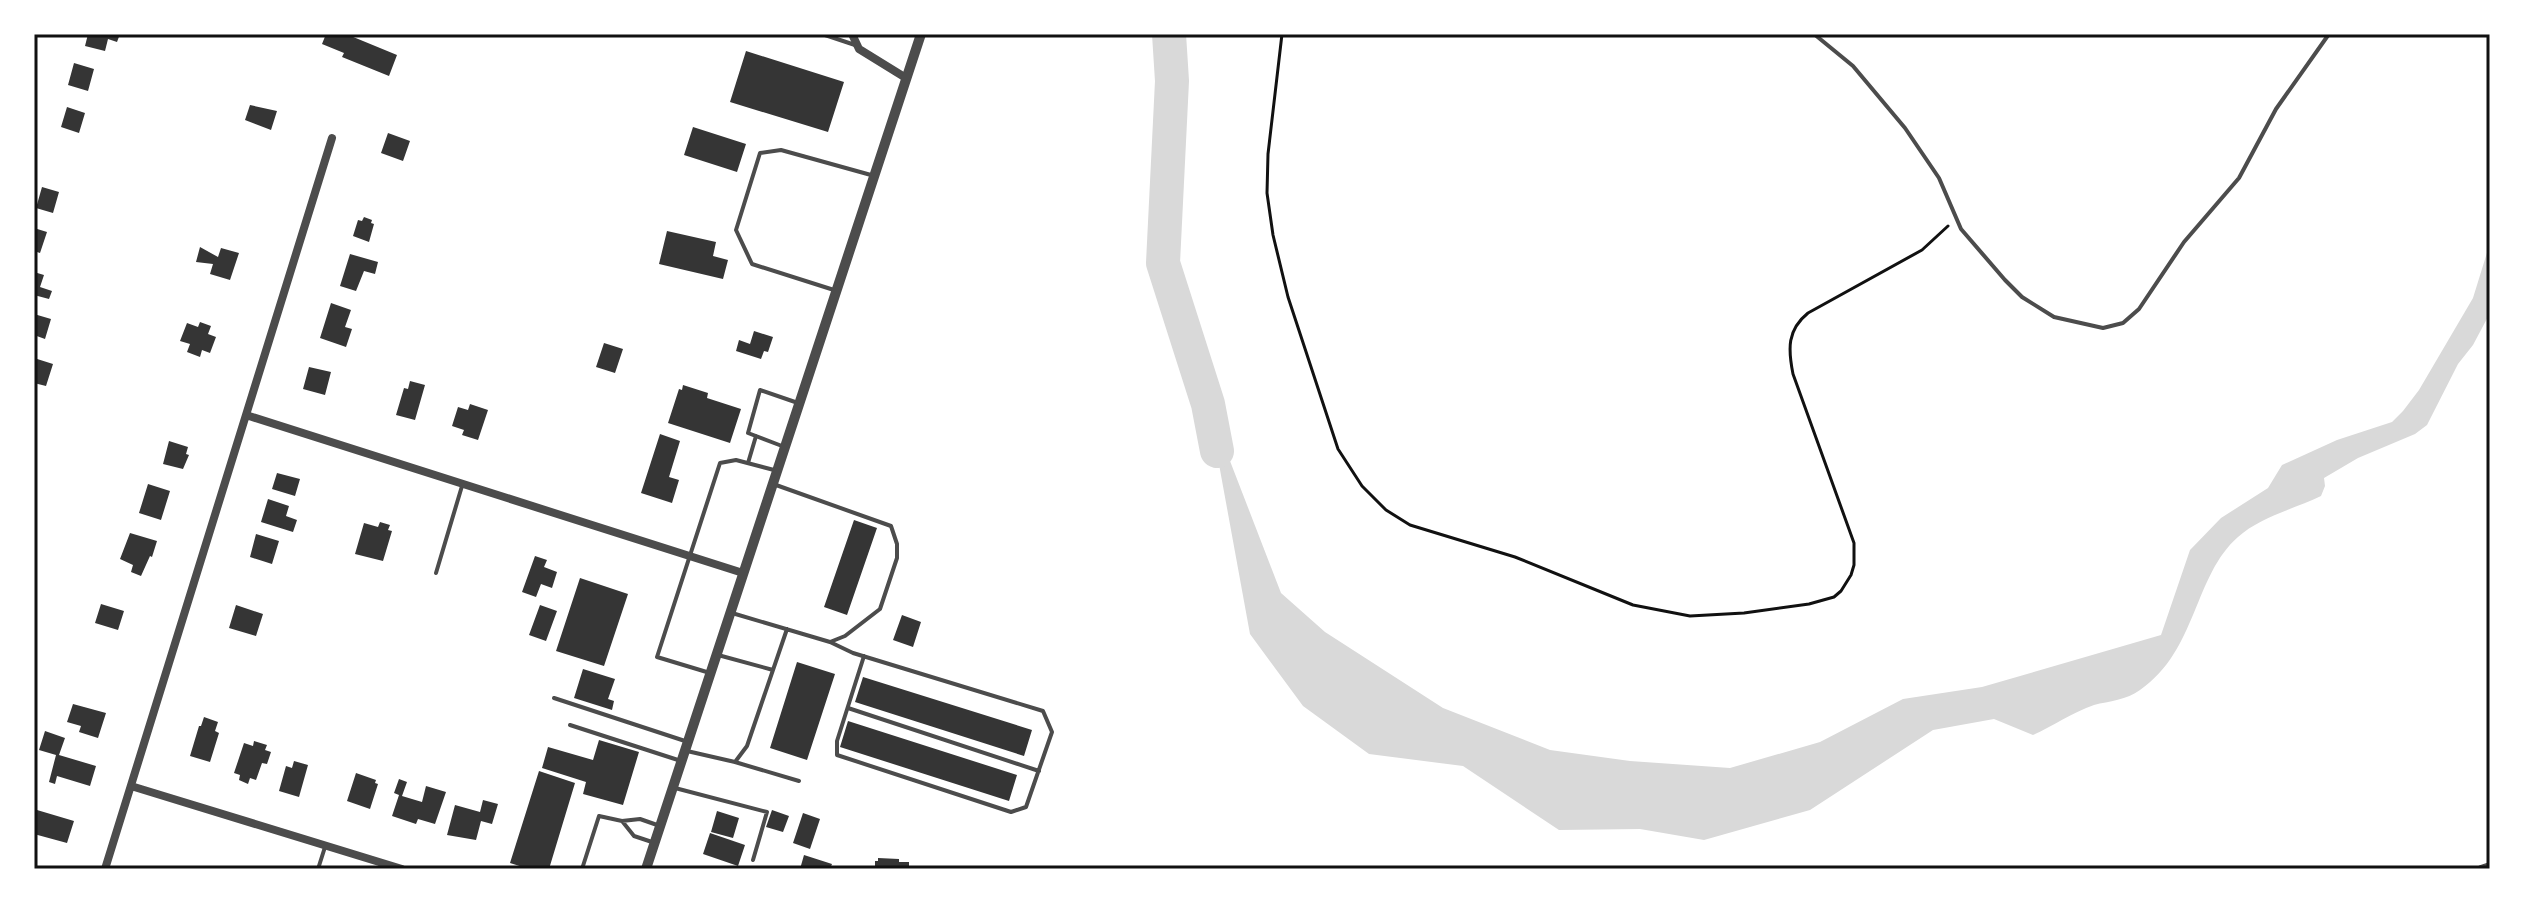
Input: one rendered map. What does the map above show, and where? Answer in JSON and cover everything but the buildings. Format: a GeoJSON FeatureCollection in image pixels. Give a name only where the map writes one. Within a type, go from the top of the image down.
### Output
{"type":"FeatureCollection","features":[{"type":"Feature","properties":{"kind":"street"},"geometry":{"type":"LineString","coordinates":[[852,34],[859,49],[906,78]]}},
{"type":"Feature","properties":{"kind":"street"},"geometry":{"type":"LineString","coordinates":[[646,869],[921,34]]}},
{"type":"Feature","properties":{"kind":"street"},"geometry":{"type":"LineString","coordinates":[[105,869],[332,138]]}},
{"type":"Feature","properties":{"kind":"street"},"geometry":{"type":"LineString","coordinates":[[246,415],[743,573]]}},
{"type":"Feature","properties":{"kind":"street"},"geometry":{"type":"LineString","coordinates":[[131,786],[402,869]]}},
{"type":"Feature","properties":{"kind":"street"},"geometry":{"type":"LineString","coordinates":[[2481,869],[2490,866]]}},
{"type":"Feature","properties":{"kind":"lane"},"geometry":{"type":"LineString","coordinates":[[822,34],[857,45]]}},
{"type":"Feature","properties":{"kind":"lane"},"geometry":{"type":"LineString","coordinates":[[1814,34],[1853,66],[1905,128],[1939,178],[1955,220],[2005,280],[2039,308],[2064,321],[2095,328],[2123,323],[2139,309],[2184,242],[2239,178],[2282,99],[2329,34]]}},
{"type":"Feature","properties":{"kind":"lane"},"geometry":{"type":"LineString","coordinates":[[836,291],[752,264],[736,230],[760,153],[781,150],[874,175]]}},
{"type":"Feature","properties":{"kind":"lane"},"geometry":{"type":"LineString","coordinates":[[784,447],[748,433],[760,390],[798,403]]}},
{"type":"Feature","properties":{"kind":"lane"},"geometry":{"type":"LineString","coordinates":[[748,463],[756,436]]}},
{"type":"Feature","properties":{"kind":"lane"},"geometry":{"type":"LineString","coordinates":[[710,673],[657,657],[720,463],[736,460],[776,471]]}},
{"type":"Feature","properties":{"kind":"lane"},"geometry":{"type":"LineString","coordinates":[[772,483],[891,526],[897,544],[897,558],[880,609],[845,636],[830,642]]}},
{"type":"Feature","properties":{"kind":"lane"},"geometry":{"type":"LineString","coordinates":[[436,573],[463,484]]}},
{"type":"Feature","properties":{"kind":"lane"},"geometry":{"type":"LineString","coordinates":[[730,612],[1043,711],[1052,732],[1026,807],[1011,812],[837,755],[837,741],[864,656]]}},
{"type":"Feature","properties":{"kind":"lane"},"geometry":{"type":"LineString","coordinates":[[735,762],[747,746],[787,629]]}},
{"type":"Feature","properties":{"kind":"lane"},"geometry":{"type":"LineString","coordinates":[[716,654],[773,670]]}},
{"type":"Feature","properties":{"kind":"lane"},"geometry":{"type":"LineString","coordinates":[[554,698],[684,751]]}},
{"type":"Feature","properties":{"kind":"lane"},"geometry":{"type":"LineString","coordinates":[[848,708],[1039,771]]}},
{"type":"Feature","properties":{"kind":"lane"},"geometry":{"type":"LineString","coordinates":[[570,725],[735,762],[799,781]]}},
{"type":"Feature","properties":{"kind":"lane"},"geometry":{"type":"LineString","coordinates":[[672,787],[767,812],[753,860]]}},
{"type":"Feature","properties":{"kind":"lane"},"geometry":{"type":"LineString","coordinates":[[582,869],[599,816],[622,821],[640,819],[660,826]]}},
{"type":"Feature","properties":{"kind":"lane"},"geometry":{"type":"LineString","coordinates":[[622,821],[634,836],[654,843]]}},
{"type":"Feature","properties":{"kind":"lane"},"geometry":{"type":"LineString","coordinates":[[318,869],[325,844]]}},
{"type":"Feature","properties":{"kind":"path"},"geometry":{"type":"LineString","coordinates":[[1282,34],[1268,154],[1268,213],[1288,297],[1317,391],[1338,449],[1350,470],[1375,500],[1398,519],[1515,557],[1645,609],[1690,616],[1744,613],[1825,601],[1841,591],[1854,565],[1854,543],[1793,374],[1789,351],[1791,334],[1801,319],[1814,309],[1915,254],[1955,220]]}},
{"type":"Feature","properties":{"kind":"shaded area"},"geometry":{"type":"Polygon","coordinates":[[[2490,243],[2490,313],[2473,345],[2458,364],[2427,425],[2415,434],[2358,458],[2324,478],[2321,496],[2267,519],[2238,537],[2212,571],[2173,655],[2159,674],[2140,690],[2124,698],[2086,708],[2033,735],[1994,719],[1933,730],[1810,810],[1704,840],[1640,829],[1559,830],[1463,766],[1369,754],[1303,706],[1250,634],[1208,404],[1281,593],[1325,632],[1443,708],[1550,750],[1630,761],[1730,768],[1820,742],[1903,699],[1982,687],[2161,635],[2190,550],[2221,518],[2268,488],[2282,465],[2337,440],[2392,422],[2403,411],[2419,390],[2473,298],[2490,243]]]}},
{"type":"Feature","properties":{"kind":"waterway"},"geometry":{"type":"LineString","coordinates":[[1169,34],[1172,81],[1163,263],[1208,404],[1217,451]]}}]}
